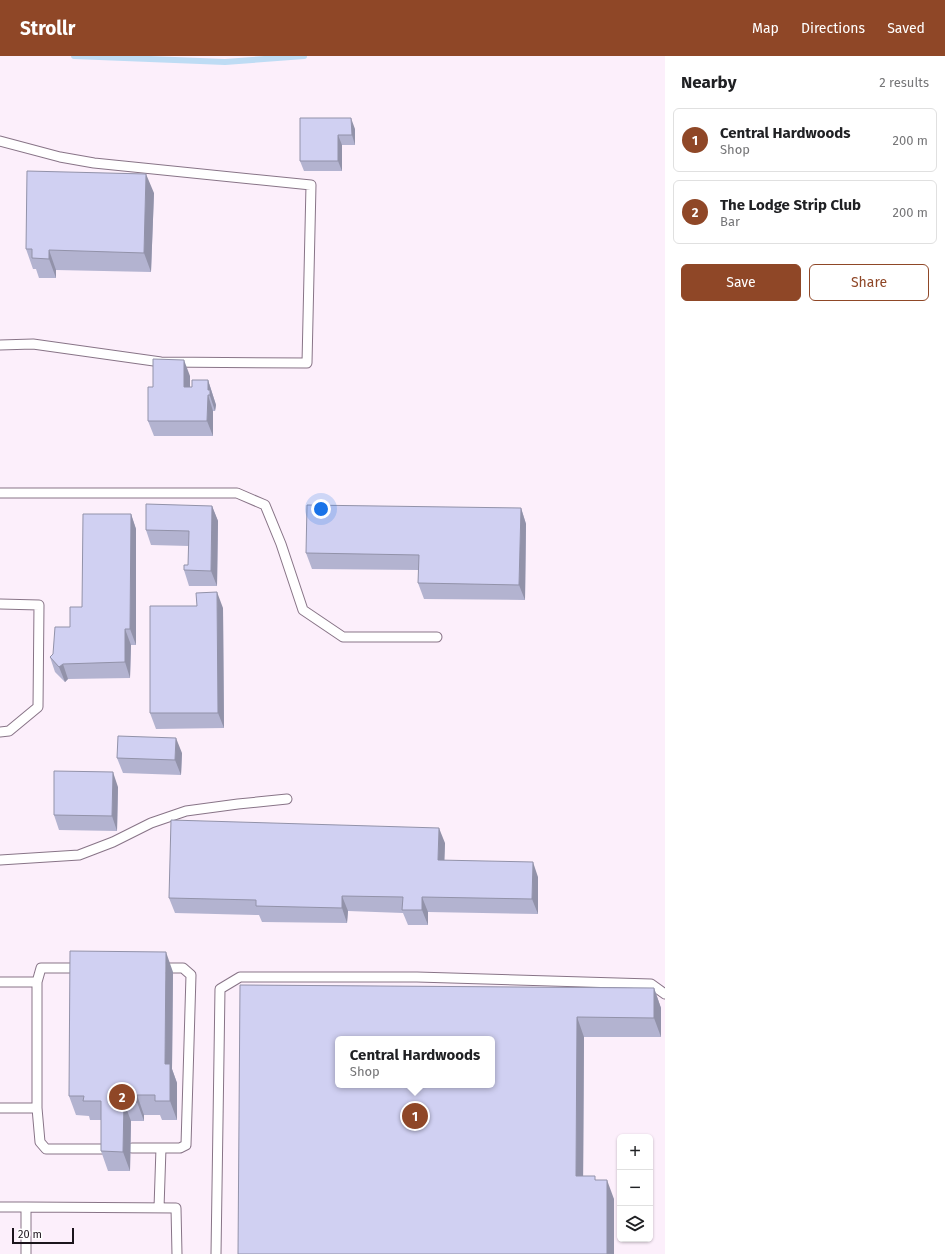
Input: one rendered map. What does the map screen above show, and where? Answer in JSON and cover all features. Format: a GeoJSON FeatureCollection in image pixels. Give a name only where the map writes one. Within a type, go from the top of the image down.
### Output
{"type":"FeatureCollection","features":[{"type":"Feature","properties":{"kind":"lane"},"geometry":{"type":"LineString","coordinates":[[0,141],[60,157],[94,163],[311,185],[307,363],[160,362],[33,344],[0,345]]}},
{"type":"Feature","properties":{"kind":"lane"},"geometry":{"type":"LineString","coordinates":[[0,493],[236,493],[265,505],[281,544],[303,610],[344,637],[437,637]]}},
{"type":"Feature","properties":{"kind":"lane"},"geometry":{"type":"LineString","coordinates":[[0,604],[39,605],[38,707],[8,732],[0,732]]}},
{"type":"Feature","properties":{"kind":"lane"},"geometry":{"type":"LineString","coordinates":[[0,860],[79,856],[113,842],[152,823],[186,812],[238,804],[287,799]]}},
{"type":"Feature","properties":{"kind":"lane"},"geometry":{"type":"LineString","coordinates":[[88,968],[41,968],[37,982],[38,1108],[40,1142],[46,1149],[108,1149]]}},
{"type":"Feature","properties":{"kind":"lane"},"geometry":{"type":"LineString","coordinates":[[132,1148],[180,1148],[186,1145],[191,975],[183,968],[152,968]]}},
{"type":"Feature","properties":{"kind":"lane"},"geometry":{"type":"LineString","coordinates":[[216,1254],[220,989],[240,977],[417,977],[651,984],[665,994]]}},
{"type":"Feature","properties":{"kind":"lane"},"geometry":{"type":"LineString","coordinates":[[0,982],[37,982]]}},
{"type":"Feature","properties":{"kind":"lane"},"geometry":{"type":"LineString","coordinates":[[0,1108],[38,1108]]}},
{"type":"Feature","properties":{"kind":"lane"},"geometry":{"type":"LineString","coordinates":[[159,1208],[161,1148]]}},
{"type":"Feature","properties":{"kind":"lane"},"geometry":{"type":"LineString","coordinates":[[0,1207],[176,1208],[177,1254]]}},
{"type":"Feature","properties":{"kind":"lane"},"geometry":{"type":"LineString","coordinates":[[26,1207],[26,1254]]}},
{"type":"Feature","properties":{"kind":"building"},"geometry":{"type":"Polygon","coordinates":[[[300,118],[351,118],[352,135],[338,135],[338,161],[300,161],[300,118]]]}},
{"type":"Feature","properties":{"kind":"building"},"geometry":{"type":"Polygon","coordinates":[[[27,171],[146,174],[144,253],[49,250],[49,259],[32,258],[32,249],[26,249],[27,171]]]}},
{"type":"Feature","properties":{"kind":"building"},"geometry":{"type":"Polygon","coordinates":[[[153,359],[184,360],[184,387],[192,387],[192,380],[208,380],[208,390],[210,390],[210,395],[208,395],[207,421],[148,421],[148,387],[153,387],[153,359]]]}},
{"type":"Feature","properties":{"kind":"building"},"geometry":{"type":"Polygon","coordinates":[[[146,504],[212,506],[211,571],[184,570],[184,565],[188,565],[189,531],[146,530],[146,504]]]}},
{"type":"Feature","properties":{"kind":"building"},"geometry":{"type":"Polygon","coordinates":[[[307,505],[521,508],[519,585],[418,583],[419,555],[306,553],[307,505]]]}},
{"type":"Feature","properties":{"kind":"building"},"geometry":{"type":"Polygon","coordinates":[[[83,514],[131,514],[130,629],[125,629],[125,662],[63,664],[59,667],[50,657],[53,654],[55,627],[70,627],[70,607],[82,607],[83,514]]]}},
{"type":"Feature","properties":{"kind":"building"},"geometry":{"type":"Polygon","coordinates":[[[217,592],[218,713],[150,713],[150,606],[197,606],[196,593],[217,592]]]}},
{"type":"Feature","properties":{"kind":"building"},"geometry":{"type":"Polygon","coordinates":[[[118,736],[176,738],[175,760],[117,758],[118,736]]]}},
{"type":"Feature","properties":{"kind":"building"},"geometry":{"type":"Polygon","coordinates":[[[54,771],[113,772],[112,816],[54,815],[54,771]]]}},
{"type":"Feature","properties":{"kind":"building"},"geometry":{"type":"Polygon","coordinates":[[[171,820],[439,828],[438,860],[533,862],[532,899],[422,897],[422,910],[402,910],[403,897],[342,896],[342,908],[256,906],[256,900],[169,898],[171,820]]]}},
{"type":"Feature","properties":{"kind":"building"},"geometry":{"type":"Polygon","coordinates":[[[70,951],[166,952],[165,1064],[170,1064],[170,1101],[155,1101],[155,1095],[137,1095],[137,1102],[124,1102],[123,1152],[101,1151],[101,1101],[83,1101],[84,1096],[69,1096],[70,951]]]}},
{"type":"Feature","properties":{"kind":"building"},"geometry":{"type":"Polygon","coordinates":[[[240,985],[654,988],[654,1018],[577,1017],[576,1176],[595,1176],[595,1180],[607,1180],[607,1254],[238,1254],[240,985]]]}},
{"type":"Feature","properties":{"kind":"waterway"},"geometry":{"type":"LineString","coordinates":[[74,56],[225,62],[304,56]]}},
{"type":"Feature","properties":{"kind":"place","name":"The Lodge Strip Club"},"geometry":{"type":"Point","coordinates":[122,1097]}},
{"type":"Feature","properties":{"kind":"place","name":"Central Hardwoods"},"geometry":{"type":"Point","coordinates":[415,1116]}}]}
